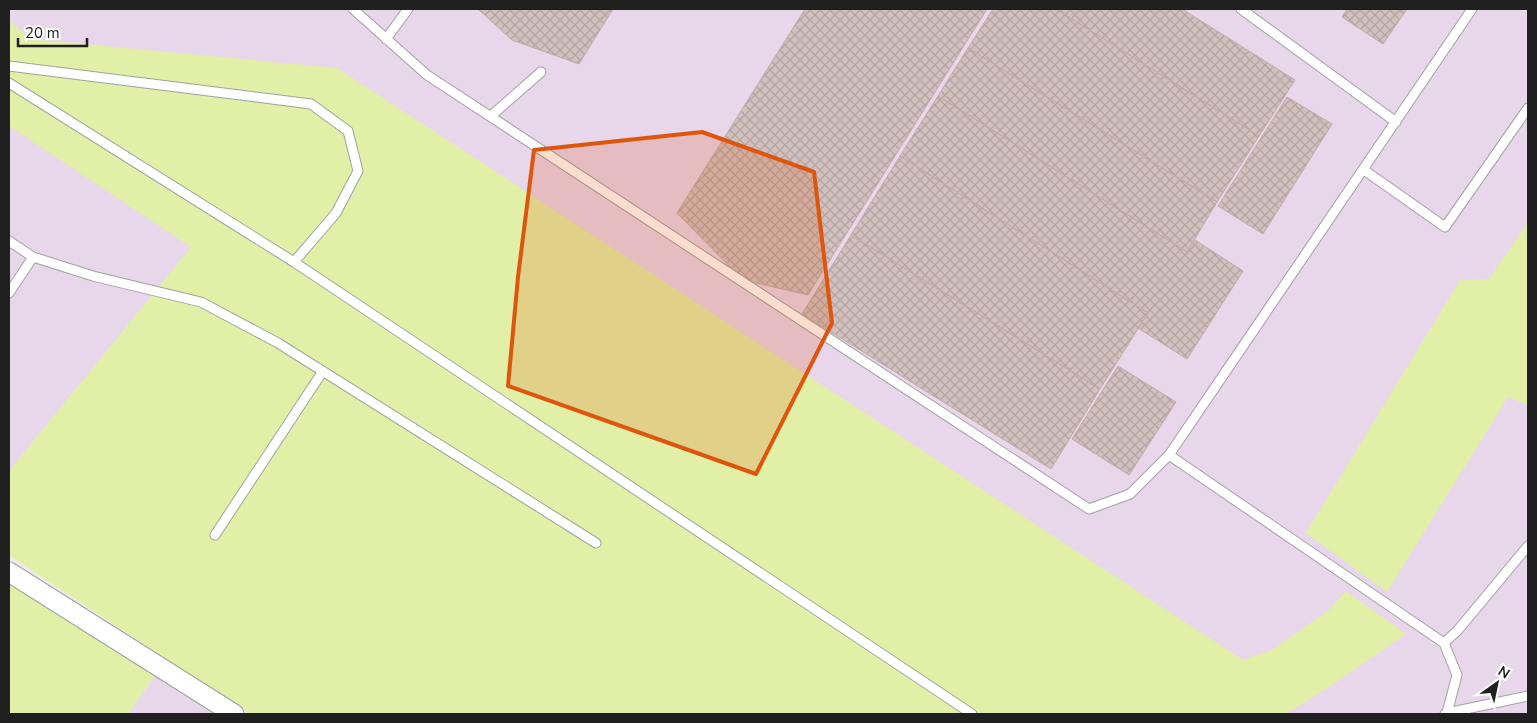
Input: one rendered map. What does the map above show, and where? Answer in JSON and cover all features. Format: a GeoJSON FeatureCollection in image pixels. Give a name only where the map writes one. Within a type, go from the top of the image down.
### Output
{"type":"FeatureCollection","features":[{"type":"Feature","properties":{"kind":"street"},"geometry":{"type":"LineString","coordinates":[[9,572],[234,714]]}},
{"type":"Feature","properties":{"kind":"lane"},"geometry":{"type":"LineString","coordinates":[[353,9],[427,75],[1088,509],[1130,494],[1169,455],[1472,9]]}},
{"type":"Feature","properties":{"kind":"lane"},"geometry":{"type":"LineString","coordinates":[[386,39],[408,9]]}},
{"type":"Feature","properties":{"kind":"lane"},"geometry":{"type":"LineString","coordinates":[[1241,9],[1396,122]]}},
{"type":"Feature","properties":{"kind":"lane"},"geometry":{"type":"LineString","coordinates":[[9,66],[311,104],[348,131],[358,171],[336,213],[294,262]]}},
{"type":"Feature","properties":{"kind":"lane"},"geometry":{"type":"LineString","coordinates":[[491,116],[541,72]]}},
{"type":"Feature","properties":{"kind":"lane"},"geometry":{"type":"LineString","coordinates":[[9,83],[294,262],[972,714]]}},
{"type":"Feature","properties":{"kind":"lane"},"geometry":{"type":"LineString","coordinates":[[1364,170],[1445,227],[1528,108]]}},
{"type":"Feature","properties":{"kind":"lane"},"geometry":{"type":"LineString","coordinates":[[9,241],[34,256],[93,276],[201,302],[278,343],[596,542]]}},
{"type":"Feature","properties":{"kind":"lane"},"geometry":{"type":"LineString","coordinates":[[9,293],[34,256]]}},
{"type":"Feature","properties":{"kind":"lane"},"geometry":{"type":"LineString","coordinates":[[214,536],[324,371]]}},
{"type":"Feature","properties":{"kind":"lane"},"geometry":{"type":"LineString","coordinates":[[1169,455],[1444,643],[1457,675],[1446,714],[1528,696]]}},
{"type":"Feature","properties":{"kind":"lane"},"geometry":{"type":"LineString","coordinates":[[1444,643],[1458,630],[1528,546]]}},
{"type":"Feature","properties":{"kind":"highlighted area"},"geometry":{"type":"Polygon","coordinates":[[[702,132],[814,172],[832,323],[756,474],[508,386],[518,277],[534,150],[702,132]]]}},
{"type":"Feature","properties":{"kind":"shaded area"},"geometry":{"type":"Polygon","coordinates":[[[9,9],[1528,9],[1528,714],[896,714],[192,247],[9,471],[9,9]]]}},
{"type":"Feature","properties":{"kind":"shaded area"},"geometry":{"type":"Polygon","coordinates":[[[160,668],[231,714],[128,714],[160,668]]]}},
{"type":"Feature","properties":{"kind":"green space"},"geometry":{"type":"Polygon","coordinates":[[[9,21],[31,39],[337,68],[1243,660],[1272,650],[1329,610],[1346,591],[1406,634],[1326,689],[1285,714],[250,714],[9,555],[9,471],[191,247],[9,126],[9,21]]]}},
{"type":"Feature","properties":{"kind":"green space"},"geometry":{"type":"Polygon","coordinates":[[[1528,222],[1528,405],[1508,397],[1387,592],[1306,533],[1460,280],[1489,279],[1528,222]]]}},
{"type":"Feature","properties":{"kind":"green space"},"geometry":{"type":"Polygon","coordinates":[[[9,583],[160,668],[128,714],[9,714],[9,583]]]}},
{"type":"Feature","properties":{"kind":"building"},"geometry":{"type":"Polygon","coordinates":[[[478,9],[613,9],[579,64],[512,40],[478,9]]]}},
{"type":"Feature","properties":{"kind":"building"},"geometry":{"type":"Polygon","coordinates":[[[805,9],[987,9],[808,295],[743,280],[677,213],[805,9]]]}},
{"type":"Feature","properties":{"kind":"building"},"geometry":{"type":"Polygon","coordinates":[[[993,9],[1056,9],[1259,136],[1217,202],[968,48],[993,9]]]}},
{"type":"Feature","properties":{"kind":"building"},"geometry":{"type":"Polygon","coordinates":[[[1056,9],[1182,9],[1295,80],[1259,136],[1056,9]]]}},
{"type":"Feature","properties":{"kind":"building"},"geometry":{"type":"Polygon","coordinates":[[[1347,9],[1407,9],[1383,44],[1342,17],[1347,9]]]}},
{"type":"Feature","properties":{"kind":"building"},"geometry":{"type":"Polygon","coordinates":[[[968,48],[1217,202],[1187,252],[938,96],[968,48]]]}},
{"type":"Feature","properties":{"kind":"building"},"geometry":{"type":"Polygon","coordinates":[[[938,96],[1187,252],[1195,240],[1243,271],[1187,359],[1138,328],[1148,313],[900,156],[938,96]]]}},
{"type":"Feature","properties":{"kind":"building"},"geometry":{"type":"Polygon","coordinates":[[[1287,97],[1332,124],[1263,234],[1218,206],[1287,97]]]}},
{"type":"Feature","properties":{"kind":"building"},"geometry":{"type":"Polygon","coordinates":[[[900,156],[1148,313],[1100,389],[851,235],[900,156]]]}},
{"type":"Feature","properties":{"kind":"building"},"geometry":{"type":"Polygon","coordinates":[[[851,235],[1100,389],[1051,469],[802,314],[851,235]]]}},
{"type":"Feature","properties":{"kind":"building"},"geometry":{"type":"Polygon","coordinates":[[[1118,366],[1176,402],[1129,475],[1072,439],[1118,366]]]}}]}
